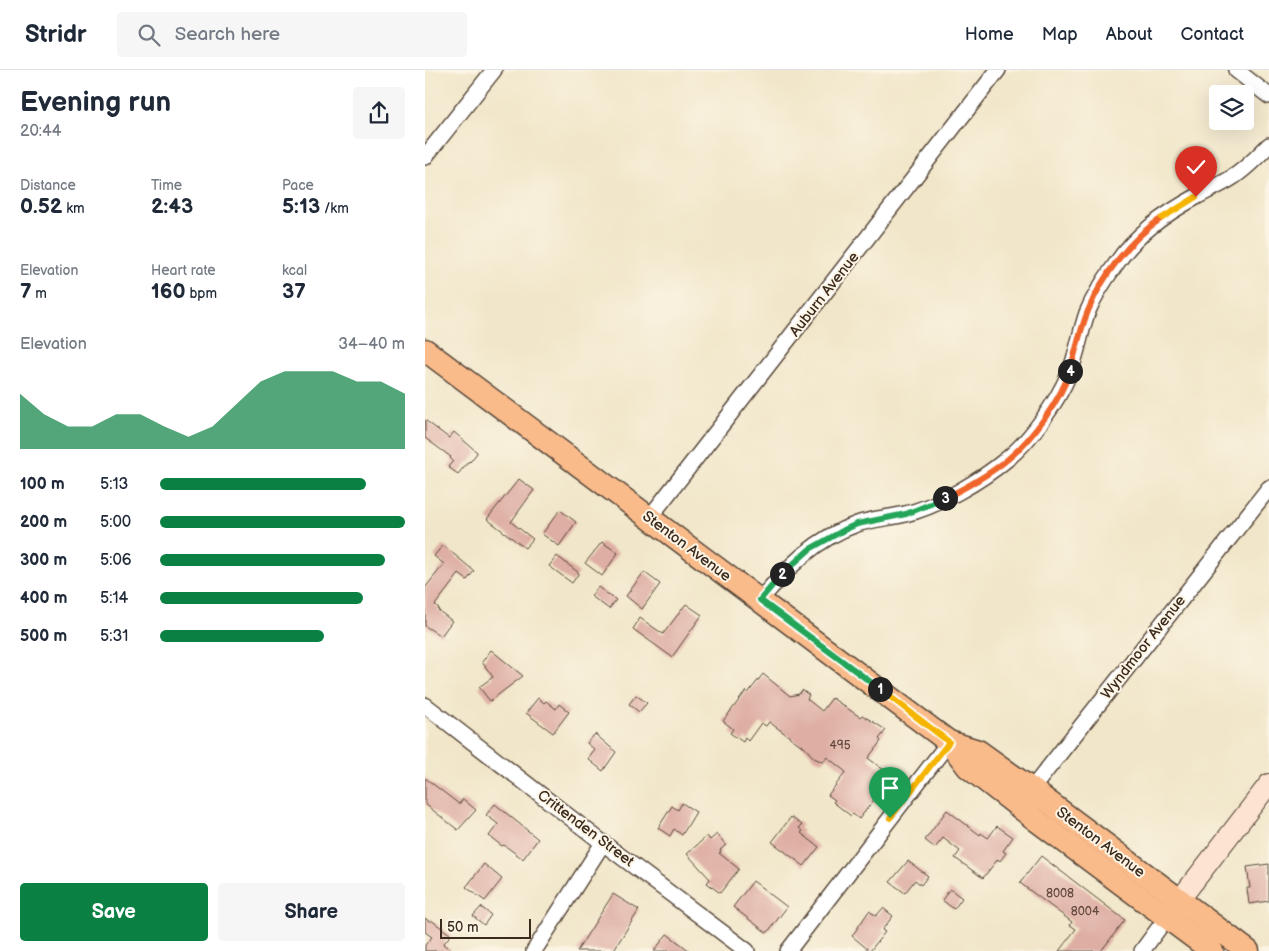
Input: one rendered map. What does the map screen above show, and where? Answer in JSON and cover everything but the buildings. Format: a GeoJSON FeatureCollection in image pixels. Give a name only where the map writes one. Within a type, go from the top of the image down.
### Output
{"type":"FeatureCollection","features":[{"type":"Feature","properties":{"kind":"main road","name":"Stenton Avenue"},"geometry":{"type":"LineString","coordinates":[[425,350],[949,742],[978,751],[1025,798],[1173,908],[1249,951]]}},
{"type":"Feature","properties":{"kind":"main road","name":"Stenton Avenue"},"geometry":{"type":"LineString","coordinates":[[1173,908],[1213,951]]}},
{"type":"Feature","properties":{"kind":"street"},"geometry":{"type":"LineString","coordinates":[[425,157],[494,70]]}},
{"type":"Feature","properties":{"kind":"street","name":"Auburn Avenue"},"geometry":{"type":"LineString","coordinates":[[650,518],[998,70]]}},
{"type":"Feature","properties":{"kind":"street"},"geometry":{"type":"LineString","coordinates":[[1236,70],[1269,96]]}},
{"type":"Feature","properties":{"kind":"street"},"geometry":{"type":"LineString","coordinates":[[760,600],[797,559],[821,542],[857,524],[906,514],[933,504],[980,479],[1009,458],[1038,426],[1051,407],[1069,374],[1088,311],[1098,291],[1130,246],[1145,230],[1159,220],[1196,197],[1234,177],[1269,145]]}},
{"type":"Feature","properties":{"kind":"street","name":"Wyndmoor Avenue"},"geometry":{"type":"LineString","coordinates":[[1025,798],[1269,488]]}},
{"type":"Feature","properties":{"kind":"street","name":"Crittenden Street"},"geometry":{"type":"LineString","coordinates":[[425,705],[603,843],[747,951]]}},
{"type":"Feature","properties":{"kind":"street"},"geometry":{"type":"LineString","coordinates":[[788,951],[949,742]]}},
{"type":"Feature","properties":{"kind":"street"},"geometry":{"type":"LineString","coordinates":[[1142,951],[1269,784]]}},
{"type":"Feature","properties":{"kind":"street"},"geometry":{"type":"LineString","coordinates":[[534,951],[603,843]]}},
{"type":"Feature","properties":{"kind":"route"},"geometry":{"type":"LineString","coordinates":[[890,818],[949,742],[760,600],[797,559],[821,542],[857,524],[906,514],[933,504],[980,479],[1009,458],[1038,426],[1051,407],[1069,374],[1088,311],[1098,291],[1116,264],[1145,230],[1173,210],[1196,197]]}}]}
